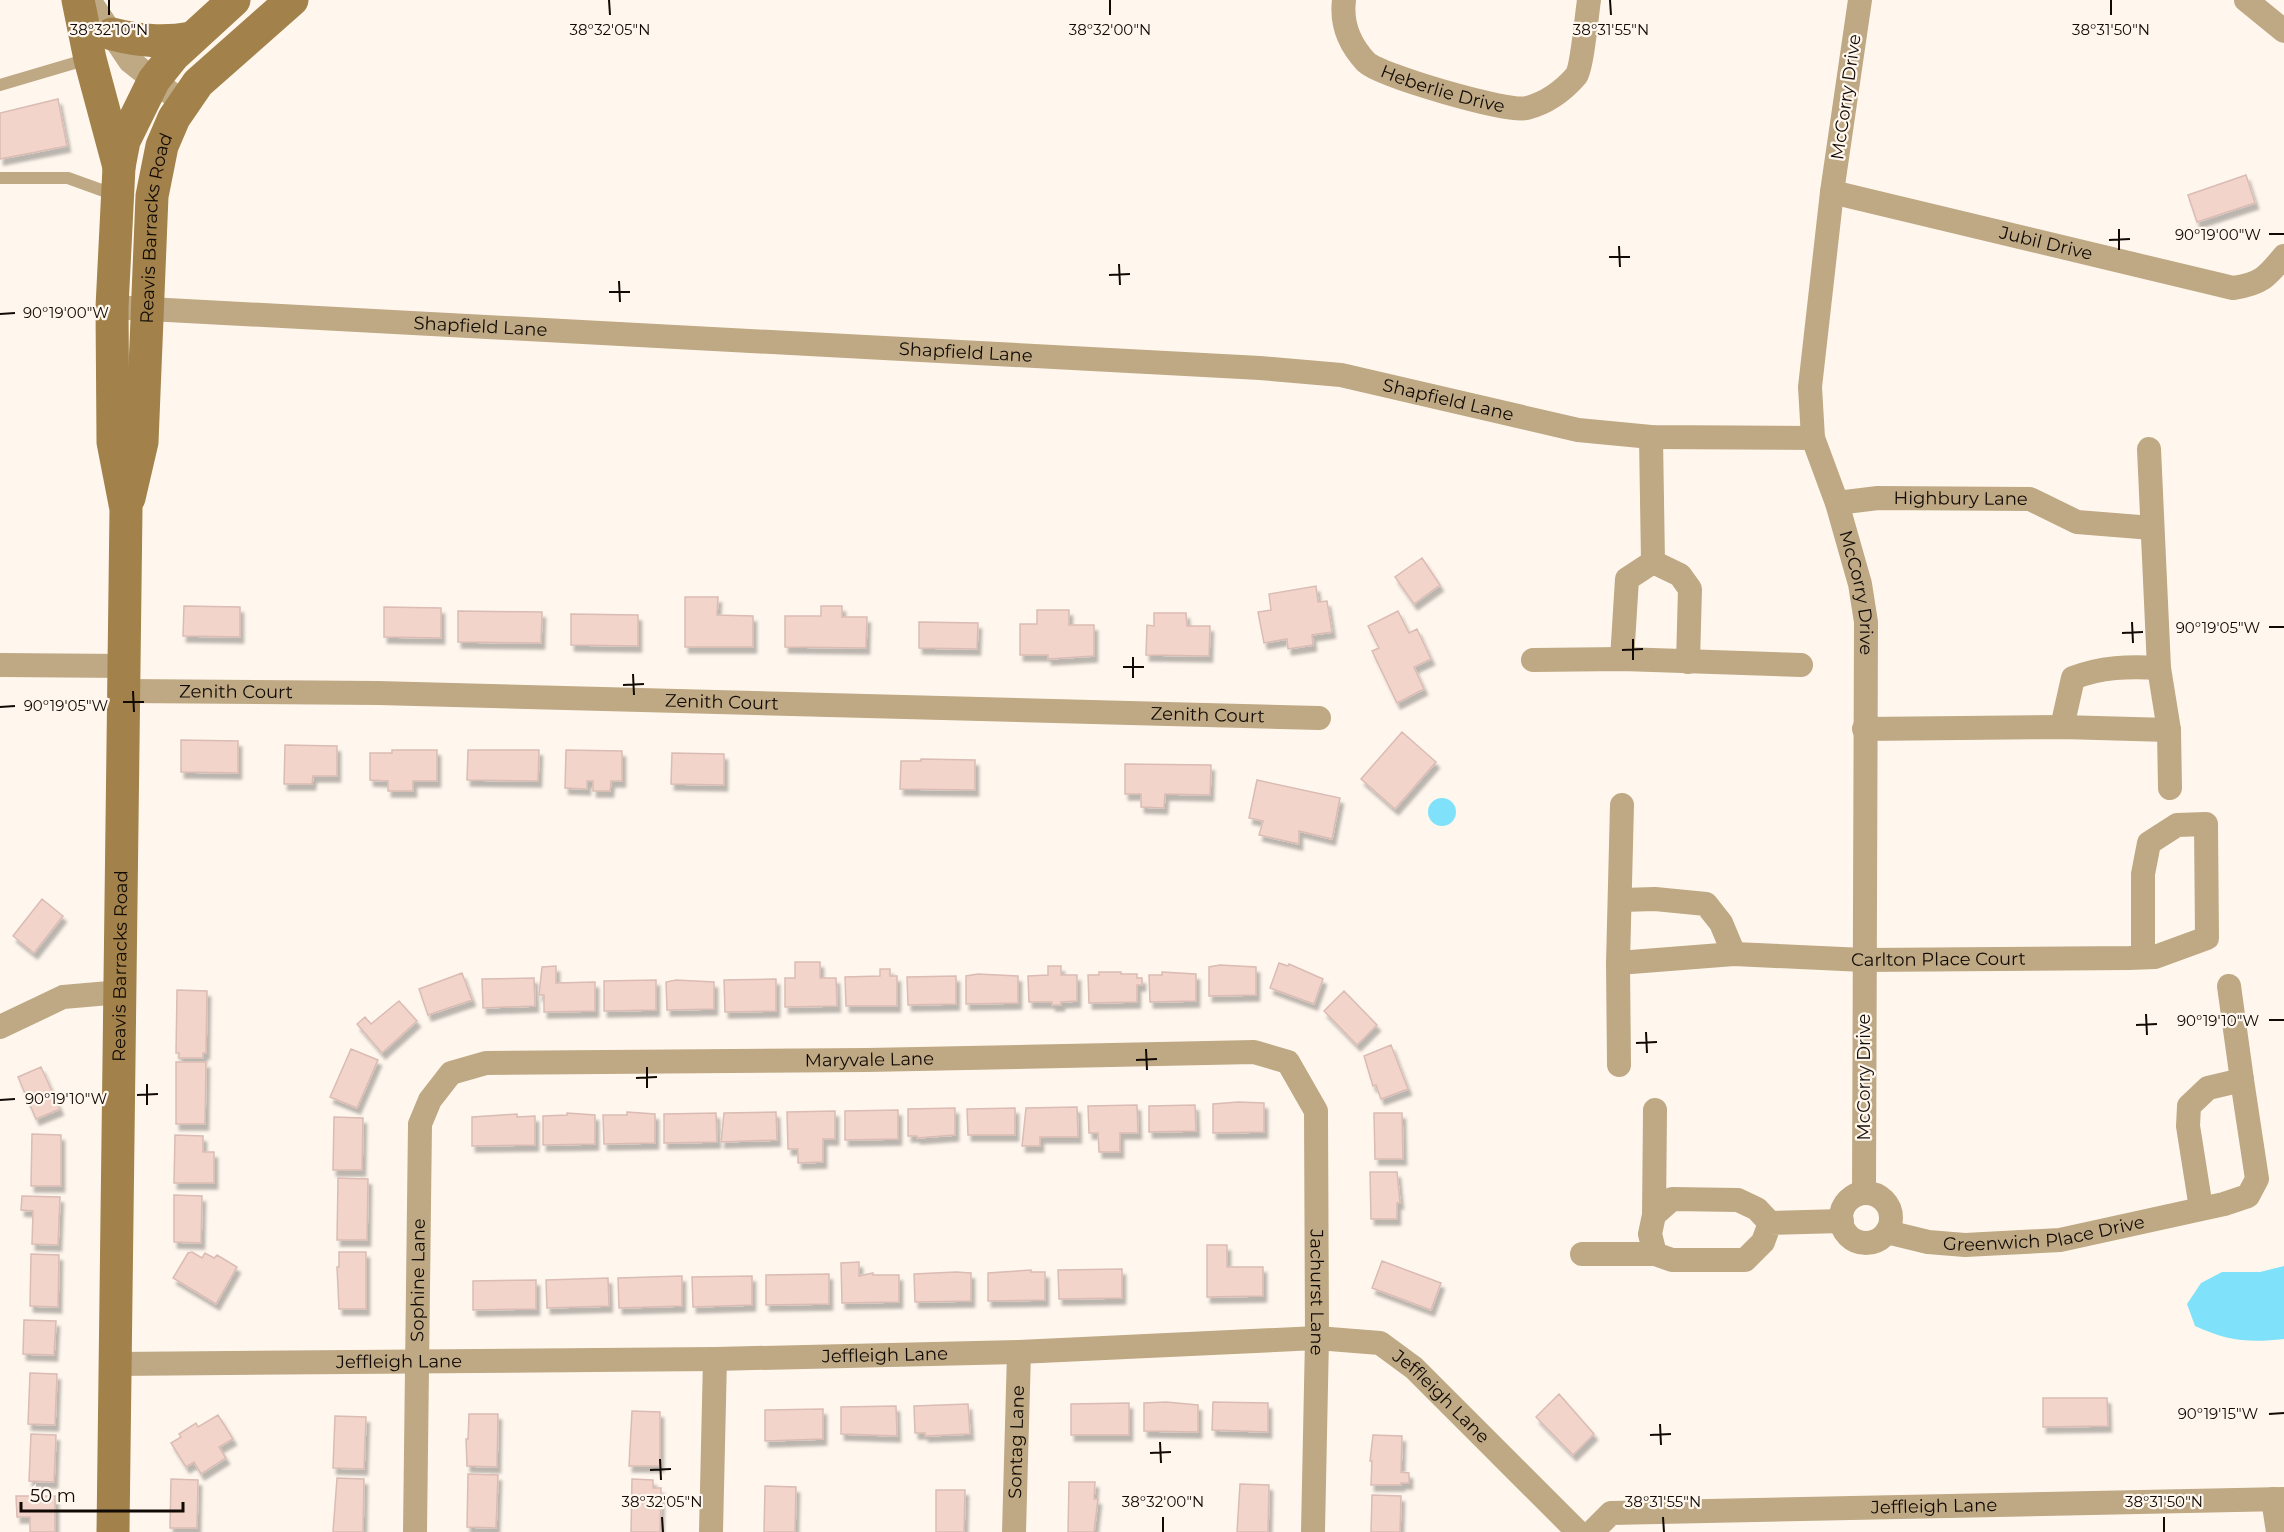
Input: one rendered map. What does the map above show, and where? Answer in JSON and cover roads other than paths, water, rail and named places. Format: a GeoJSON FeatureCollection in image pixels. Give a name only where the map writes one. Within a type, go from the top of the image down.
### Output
{"type":"FeatureCollection","features":[{"type":"Feature","properties":{"kind":"main road"},"geometry":{"type":"LineString","coordinates":[[78,0],[117,181]]}},
{"type":"Feature","properties":{"kind":"main road","name":"Reavis Barracks Road"},"geometry":{"type":"LineString","coordinates":[[113,1532],[126,678],[126,509],[113,442],[112,307],[117,181],[124,141],[154,80],[192,38],[234,0]]}},
{"type":"Feature","properties":{"kind":"main road","name":"Reavis Barracks Road"},"geometry":{"type":"LineString","coordinates":[[126,509],[142,442],[154,176],[162,146],[183,103],[198,83],[214,66],[292,0]]}},
{"type":"Feature","properties":{"kind":"main road"},"geometry":{"type":"LineString","coordinates":[[112,34],[160,42],[192,38]]}},
{"type":"Feature","properties":{"kind":"street"},"geometry":{"type":"LineString","coordinates":[[89,0],[130,61],[183,103]]}},
{"type":"Feature","properties":{"kind":"street","name":"Heberlie Drive"},"geometry":{"type":"LineString","coordinates":[[1344,0],[1342,15],[1350,43],[1368,64],[1437,92],[1524,109],[1555,97],[1578,74],[1589,0]]}},
{"type":"Feature","properties":{"kind":"street","name":"McCorry Drive"},"geometry":{"type":"LineString","coordinates":[[1860,0],[1832,192],[1810,387],[1813,438],[1837,503],[1860,584],[1866,622],[1864,1193]]}},
{"type":"Feature","properties":{"kind":"street"},"geometry":{"type":"LineString","coordinates":[[2246,0],[2284,31]]}},
{"type":"Feature","properties":{"kind":"street","name":"Jubil Drive"},"geometry":{"type":"LineString","coordinates":[[1832,192],[2233,288],[2252,285],[2268,276],[2284,256]]}},
{"type":"Feature","properties":{"kind":"street","name":"Shapfield Lane"},"geometry":{"type":"LineString","coordinates":[[112,307],[1260,368],[1341,375],[1578,430],[1651,437],[1813,438]]}},
{"type":"Feature","properties":{"kind":"street"},"geometry":{"type":"LineString","coordinates":[[1651,437],[1653,562]]}},
{"type":"Feature","properties":{"kind":"street"},"geometry":{"type":"LineString","coordinates":[[2149,449],[2160,668],[2169,730],[2170,788]]}},
{"type":"Feature","properties":{"kind":"street","name":"Highbury Lane"},"geometry":{"type":"LineString","coordinates":[[1837,503],[1878,498],[2030,499],[2077,522],[2152,528]]}},
{"type":"Feature","properties":{"kind":"street"},"geometry":{"type":"LineString","coordinates":[[1622,659],[1627,579],[1653,562]]}},
{"type":"Feature","properties":{"kind":"street"},"geometry":{"type":"LineString","coordinates":[[1653,562],[1680,575],[1690,589],[1688,662]]}},
{"type":"Feature","properties":{"kind":"street"},"geometry":{"type":"LineString","coordinates":[[1533,660],[1622,659],[1801,665]]}},
{"type":"Feature","properties":{"kind":"street","name":"Zenith Court"},"geometry":{"type":"LineString","coordinates":[[0,665],[126,678],[378,693],[1319,718]]}},
{"type":"Feature","properties":{"kind":"street"},"geometry":{"type":"LineString","coordinates":[[2062,727],[2073,678],[2094,670],[2133,666],[2160,668]]}},
{"type":"Feature","properties":{"kind":"street"},"geometry":{"type":"LineString","coordinates":[[1864,729],[2062,727],[2169,730]]}},
{"type":"Feature","properties":{"kind":"street"},"geometry":{"type":"LineString","coordinates":[[1619,1065],[1618,963],[1622,805]]}},
{"type":"Feature","properties":{"kind":"street","name":"Carlton Place Court"},"geometry":{"type":"LineString","coordinates":[[1618,963],[1734,954],[1864,960],[2155,957],[2207,938],[2206,824],[2177,825],[2149,843],[2143,874],[2143,957]]}},
{"type":"Feature","properties":{"kind":"street"},"geometry":{"type":"LineString","coordinates":[[1621,900],[1655,899],[1706,904],[1721,923],[1734,954]]}},
{"type":"Feature","properties":{"kind":"street","name":"Greenwich Place Drive"},"geometry":{"type":"LineString","coordinates":[[1887,1232],[1928,1242],[1965,1245],[2060,1240],[2248,1196],[2257,1179],[2229,986]]}},
{"type":"Feature","properties":{"kind":"street"},"geometry":{"type":"LineString","coordinates":[[0,1027],[63,997],[121,992]]}},
{"type":"Feature","properties":{"kind":"street","name":"Maryvale Lane"},"geometry":{"type":"LineString","coordinates":[[451,1073],[486,1063],[879,1060],[1254,1052],[1288,1062]]}},
{"type":"Feature","properties":{"kind":"street","name":"Jachurst Lane"},"geometry":{"type":"LineString","coordinates":[[1288,1062],[1316,1111],[1317,1338],[1313,1532]]}},
{"type":"Feature","properties":{"kind":"street","name":"Sophine Lane"},"geometry":{"type":"LineString","coordinates":[[415,1532],[419,1363],[420,1124],[430,1100],[451,1073]]}},
{"type":"Feature","properties":{"kind":"street"},"geometry":{"type":"LineString","coordinates":[[2201,1208],[2188,1126],[2189,1106],[2208,1088],[2242,1080]]}},
{"type":"Feature","properties":{"kind":"street"},"geometry":{"type":"LineString","coordinates":[[1655,1110],[1654,1215],[1650,1234],[1655,1254]]}},
{"type":"Feature","properties":{"kind":"street"},"geometry":{"type":"LineString","coordinates":[[1864,1193],[1880,1197],[1886,1203],[1891,1219],[1887,1232],[1879,1240],[1862,1243],[1848,1235],[1842,1221],[1842,1213],[1850,1199],[1864,1193]]}},
{"type":"Feature","properties":{"kind":"street"},"geometry":{"type":"LineString","coordinates":[[1654,1215],[1672,1199],[1738,1200],[1758,1209],[1770,1223]]}},
{"type":"Feature","properties":{"kind":"street"},"geometry":{"type":"LineString","coordinates":[[1770,1223],[1842,1221]]}},
{"type":"Feature","properties":{"kind":"street"},"geometry":{"type":"LineString","coordinates":[[1582,1254],[1655,1254],[1672,1260],[1744,1260],[1763,1242],[1770,1223]]}},
{"type":"Feature","properties":{"kind":"street","name":"Jeffleigh Lane"},"geometry":{"type":"LineString","coordinates":[[116,1364],[715,1359],[1019,1352],[1317,1338],[1380,1343],[1413,1368],[1578,1532]]}},
{"type":"Feature","properties":{"kind":"street","name":"Sontag Lane"},"geometry":{"type":"LineString","coordinates":[[1014,1532],[1019,1352]]}},
{"type":"Feature","properties":{"kind":"street"},"geometry":{"type":"LineString","coordinates":[[711,1532],[715,1359]]}},
{"type":"Feature","properties":{"kind":"street"},"geometry":{"type":"LineString","coordinates":[[2277,1532],[2279,1499]]}},
{"type":"Feature","properties":{"kind":"street","name":"Jeffleigh Lane"},"geometry":{"type":"LineString","coordinates":[[1592,1532],[1611,1513],[2279,1499]]}},
{"type":"Feature","properties":{"kind":"lane"},"geometry":{"type":"LineString","coordinates":[[0,85],[90,59]]}},
{"type":"Feature","properties":{"kind":"lane"},"geometry":{"type":"LineString","coordinates":[[0,178],[117,181]]}},
{"type":"Feature","properties":{"kind":"water"},"geometry":{"type":"Polygon","coordinates":[[[1442,798],[1452,802],[1456,812],[1452,822],[1442,826],[1432,822],[1428,812],[1432,802],[1442,798]]]}},
{"type":"Feature","properties":{"kind":"water"},"geometry":{"type":"Polygon","coordinates":[[[2284,1266],[2284,1339],[2238,1340],[2195,1326],[2187,1304],[2201,1283],[2222,1272],[2260,1272],[2284,1266]]]}}]}
